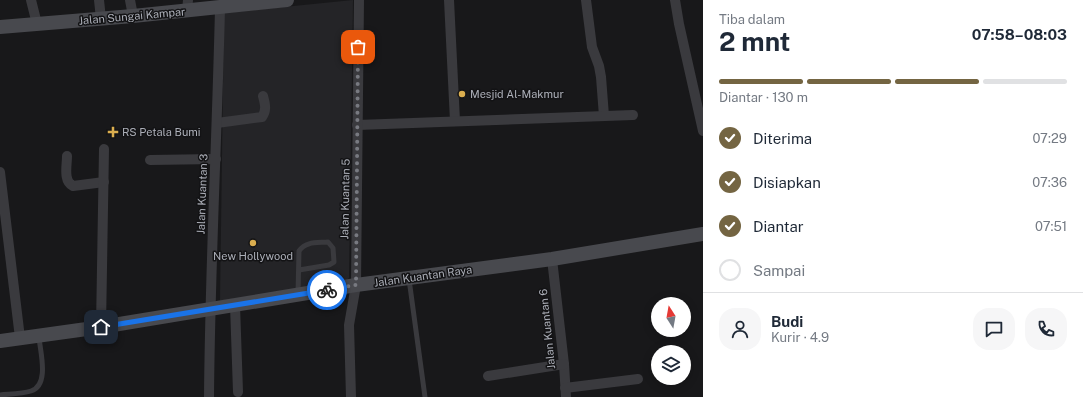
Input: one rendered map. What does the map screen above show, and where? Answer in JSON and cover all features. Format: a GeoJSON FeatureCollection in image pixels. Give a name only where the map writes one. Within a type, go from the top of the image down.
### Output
{"type":"FeatureCollection","features":[{"type":"Feature","properties":{"kind":"street"},"geometry":{"type":"LineString","coordinates":[[31,0],[37,24]]}},
{"type":"Feature","properties":{"kind":"street"},"geometry":{"type":"LineString","coordinates":[[99,0],[101,19]]}},
{"type":"Feature","properties":{"kind":"street"},"geometry":{"type":"LineString","coordinates":[[130,0],[133,16]]}},
{"type":"Feature","properties":{"kind":"street","name":"Jalan Sungai Kampar"},"geometry":{"type":"LineString","coordinates":[[0,26],[133,16],[187,5],[220,8],[287,0]]}},
{"type":"Feature","properties":{"kind":"street","name":"Jalan Kuantan 5"},"geometry":{"type":"LineString","coordinates":[[351,397],[349,325],[356,285],[359,0]]}},
{"type":"Feature","properties":{"kind":"street"},"geometry":{"type":"LineString","coordinates":[[448,0],[456,121]]}},
{"type":"Feature","properties":{"kind":"street"},"geometry":{"type":"LineString","coordinates":[[586,0],[592,47],[599,66],[601,77],[604,116]]}},
{"type":"Feature","properties":{"kind":"street"},"geometry":{"type":"LineString","coordinates":[[675,0],[703,131]]}},
{"type":"Feature","properties":{"kind":"street","name":"Jalan Kuantan 3"},"geometry":{"type":"LineString","coordinates":[[209,397],[210,309],[220,8]]}},
{"type":"Feature","properties":{"kind":"street"},"geometry":{"type":"LineString","coordinates":[[217,123],[262,117],[266,108],[263,96]]}},
{"type":"Feature","properties":{"kind":"street"},"geometry":{"type":"LineString","coordinates":[[357,125],[633,115]]}},
{"type":"Feature","properties":{"kind":"street"},"geometry":{"type":"LineString","coordinates":[[101,327],[104,149]]}},
{"type":"Feature","properties":{"kind":"street"},"geometry":{"type":"LineString","coordinates":[[67,156],[66,180],[69,184],[73,186],[104,182]]}},
{"type":"Feature","properties":{"kind":"street"},"geometry":{"type":"LineString","coordinates":[[150,160],[216,159]]}},
{"type":"Feature","properties":{"kind":"street"},"geometry":{"type":"LineString","coordinates":[[0,172],[20,338]]}},
{"type":"Feature","properties":{"kind":"street","name":"Jalan Kuantan Raya"},"geometry":{"type":"LineString","coordinates":[[0,341],[101,327],[356,285],[552,259],[703,234]]}},
{"type":"Feature","properties":{"kind":"street","name":"Jalan Kuantan 6"},"geometry":{"type":"LineString","coordinates":[[552,259],[564,364],[565,393]]}},
{"type":"Feature","properties":{"kind":"street"},"geometry":{"type":"LineString","coordinates":[[235,304],[238,392]]}},
{"type":"Feature","properties":{"kind":"street"},"geometry":{"type":"LineString","coordinates":[[488,376],[564,364]]}},
{"type":"Feature","properties":{"kind":"street"},"geometry":{"type":"LineString","coordinates":[[565,393],[638,379]]}},
{"type":"Feature","properties":{"kind":"lane"},"geometry":{"type":"LineString","coordinates":[[298,295],[299,251],[302,246],[306,244],[328,242],[333,248],[334,262],[329,265],[299,270]]}},
{"type":"Feature","properties":{"kind":"lane"},"geometry":{"type":"LineString","coordinates":[[409,278],[425,397]]}},
{"type":"Feature","properties":{"kind":"lane"},"geometry":{"type":"LineString","coordinates":[[0,395],[32,391],[39,385],[43,373],[39,336]]}},
{"type":"Feature","properties":{"kind":"shaded area"},"geometry":{"type":"Polygon","coordinates":[[[353,0],[349,278],[345,282],[220,301],[224,13],[353,0]]]}},
{"type":"Feature","properties":{"kind":"way so far"},"geometry":{"type":"LineString","coordinates":[[327,290],[356,285],[358,47]]}},
{"type":"Feature","properties":{"kind":"place","name":"Mesjid Al-Makmur"},"geometry":{"type":"Point","coordinates":[462,94]}},
{"type":"Feature","properties":{"kind":"place","name":"RS Petala Bumi"},"geometry":{"type":"Point","coordinates":[113,132]}},
{"type":"Feature","properties":{"kind":"place","name":"New Hollywood"},"geometry":{"type":"Point","coordinates":[253,243]}},
{"type":"Feature","properties":{"kind":"route"},"geometry":{"type":"LineString","coordinates":[[101,327],[327,290]]}}]}
